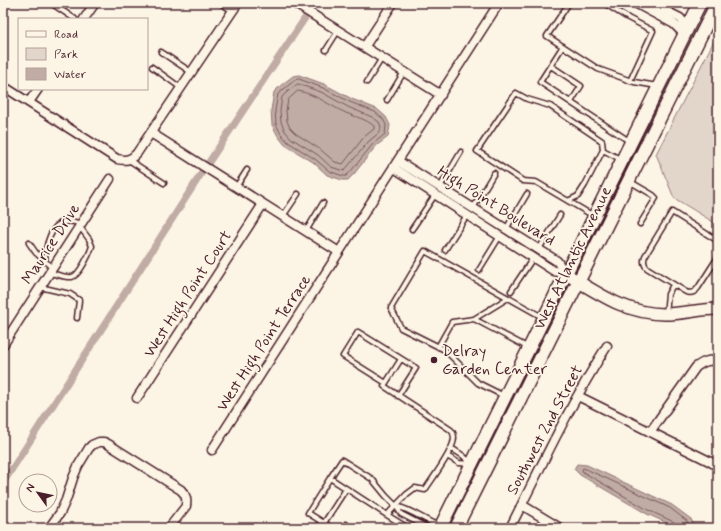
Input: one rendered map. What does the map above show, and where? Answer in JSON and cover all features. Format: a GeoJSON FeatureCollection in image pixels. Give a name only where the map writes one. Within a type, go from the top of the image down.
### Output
{"type":"FeatureCollection","features":[{"type":"Feature","properties":{"kind":"main road","name":"West Atlantic Avenue"},"geometry":{"type":"LineString","coordinates":[[440,527],[700,3]]}},
{"type":"Feature","properties":{"kind":"main road","name":"West Atlantic Avenue"},"geometry":{"type":"LineString","coordinates":[[456,528],[717,3]]}},
{"type":"Feature","properties":{"kind":"main road"},"geometry":{"type":"LineString","coordinates":[[686,31],[690,32],[691,38],[688,61]]}},
{"type":"Feature","properties":{"kind":"main road"},"geometry":{"type":"LineString","coordinates":[[472,464],[485,471]]}},
{"type":"Feature","properties":{"kind":"street"},"geometry":{"type":"LineString","coordinates":[[3,86],[117,159],[124,160],[131,158],[137,153],[151,133],[238,3]]}},
{"type":"Feature","properties":{"kind":"street"},"geometry":{"type":"LineString","coordinates":[[294,3],[440,94]]}},
{"type":"Feature","properties":{"kind":"street"},"geometry":{"type":"LineString","coordinates":[[365,46],[393,3]]}},
{"type":"Feature","properties":{"kind":"street"},"geometry":{"type":"LineString","coordinates":[[151,133],[339,252],[499,3]]}},
{"type":"Feature","properties":{"kind":"street"},"geometry":{"type":"LineString","coordinates":[[635,3],[686,31]]}},
{"type":"Feature","properties":{"kind":"street"},"geometry":{"type":"LineString","coordinates":[[650,3],[680,18],[686,31]]}},
{"type":"Feature","properties":{"kind":"street"},"geometry":{"type":"LineString","coordinates":[[85,18],[93,6]]}},
{"type":"Feature","properties":{"kind":"street"},"geometry":{"type":"LineString","coordinates":[[29,102],[37,90]]}},
{"type":"Feature","properties":{"kind":"street","name":"High Point Boulevard"},"geometry":{"type":"LineString","coordinates":[[396,164],[470,212],[500,236],[554,270],[566,274]]}},
{"type":"Feature","properties":{"kind":"street","name":"Maurice Drive"},"geometry":{"type":"LineString","coordinates":[[3,345],[6,335],[51,271],[110,179]]}},
{"type":"Feature","properties":{"kind":"street","name":"West High Point Court"},"geometry":{"type":"LineString","coordinates":[[137,398],[263,204]]}},
{"type":"Feature","properties":{"kind":"street","name":"High Point Boulevard"},"geometry":{"type":"LineString","coordinates":[[470,212],[506,229],[557,261],[566,274]]}},
{"type":"Feature","properties":{"kind":"street","name":"West High Point Terrace"},"geometry":{"type":"LineString","coordinates":[[212,450],[339,252]]}},
{"type":"Feature","properties":{"kind":"street"},"geometry":{"type":"LineString","coordinates":[[566,274],[607,299],[635,310],[666,314],[718,309]]}},
{"type":"Feature","properties":{"kind":"street","name":"Southwest 2nd Street"},"geometry":{"type":"LineString","coordinates":[[510,528],[551,446],[591,371],[607,346]]}},
{"type":"Feature","properties":{"kind":"street"},"geometry":{"type":"LineString","coordinates":[[650,432],[696,368],[700,364],[710,361],[718,361]]}},
{"type":"Feature","properties":{"kind":"street"},"geometry":{"type":"LineString","coordinates":[[578,396],[711,462],[718,467]]}},
{"type":"Feature","properties":{"kind":"street"},"geometry":{"type":"LineString","coordinates":[[49,528],[66,500],[78,466],[89,448],[99,442],[104,442],[184,493],[186,497],[186,506],[169,528]]}},
{"type":"Feature","properties":{"kind":"street"},"geometry":{"type":"LineString","coordinates":[[522,505],[560,528]]}},
{"type":"Feature","properties":{"kind":"lane"},"geometry":{"type":"LineString","coordinates":[[51,3],[73,18]]}},
{"type":"Feature","properties":{"kind":"lane"},"geometry":{"type":"LineString","coordinates":[[83,3],[93,6]]}},
{"type":"Feature","properties":{"kind":"lane"},"geometry":{"type":"LineString","coordinates":[[220,3],[232,11]]}},
{"type":"Feature","properties":{"kind":"lane"},"geometry":{"type":"LineString","coordinates":[[569,3],[548,36],[598,69],[640,83],[659,86]]}},
{"type":"Feature","properties":{"kind":"lane"},"geometry":{"type":"LineString","coordinates":[[604,3],[653,31],[630,80]]}},
{"type":"Feature","properties":{"kind":"lane"},"geometry":{"type":"LineString","coordinates":[[326,50],[338,31]]}},
{"type":"Feature","properties":{"kind":"lane"},"geometry":{"type":"LineString","coordinates":[[564,46],[540,82],[631,142]]}},
{"type":"Feature","properties":{"kind":"lane"},"geometry":{"type":"LineString","coordinates":[[161,52],[192,72]]}},
{"type":"Feature","properties":{"kind":"lane"},"geometry":{"type":"LineString","coordinates":[[367,82],[383,58]]}},
{"type":"Feature","properties":{"kind":"lane"},"geometry":{"type":"LineString","coordinates":[[551,66],[581,86],[570,102]]}},
{"type":"Feature","properties":{"kind":"lane"},"geometry":{"type":"LineString","coordinates":[[152,67],[181,88]]}},
{"type":"Feature","properties":{"kind":"lane"},"geometry":{"type":"LineString","coordinates":[[386,100],[405,72]]}},
{"type":"Feature","properties":{"kind":"lane"},"geometry":{"type":"LineString","coordinates":[[568,201],[578,196],[585,185],[603,150],[602,141],[550,106],[527,99],[516,93],[477,151],[523,181],[536,182],[594,217]]}},
{"type":"Feature","properties":{"kind":"lane"},"geometry":{"type":"LineString","coordinates":[[603,150],[622,160]]}},
{"type":"Feature","properties":{"kind":"lane"},"geometry":{"type":"LineString","coordinates":[[412,229],[461,152]]}},
{"type":"Feature","properties":{"kind":"lane"},"geometry":{"type":"LineString","coordinates":[[131,158],[164,183]]}},
{"type":"Feature","properties":{"kind":"lane"},"geometry":{"type":"LineString","coordinates":[[236,186],[247,170]]}},
{"type":"Feature","properties":{"kind":"lane"},"geometry":{"type":"LineString","coordinates":[[445,250],[494,173]]}},
{"type":"Feature","properties":{"kind":"lane"},"geometry":{"type":"LineString","coordinates":[[629,181],[656,198],[640,224]]}},
{"type":"Feature","properties":{"kind":"lane"},"geometry":{"type":"LineString","coordinates":[[283,217],[298,194]]}},
{"type":"Feature","properties":{"kind":"lane"},"geometry":{"type":"LineString","coordinates":[[506,229],[527,194]]}},
{"type":"Feature","properties":{"kind":"lane"},"geometry":{"type":"LineString","coordinates":[[306,231],[323,203]]}},
{"type":"Feature","properties":{"kind":"lane"},"geometry":{"type":"LineString","coordinates":[[718,241],[672,212],[645,256],[644,261],[646,268],[673,285],[686,292],[692,293],[698,288],[718,257]]}},
{"type":"Feature","properties":{"kind":"lane"},"geometry":{"type":"LineString","coordinates":[[539,250],[560,215]]}},
{"type":"Feature","properties":{"kind":"lane"},"geometry":{"type":"LineString","coordinates":[[29,244],[45,261],[51,271],[72,277],[76,275],[89,254],[92,246],[80,225],[74,221],[67,220],[59,223],[54,228],[47,246],[45,261]]}},
{"type":"Feature","properties":{"kind":"lane"},"geometry":{"type":"LineString","coordinates":[[479,270],[500,236]]}},
{"type":"Feature","properties":{"kind":"lane"},"geometry":{"type":"LineString","coordinates":[[505,396],[478,383],[445,350],[401,328],[391,308],[425,251],[544,318]]}},
{"type":"Feature","properties":{"kind":"lane"},"geometry":{"type":"LineString","coordinates":[[511,291],[533,257]]}},
{"type":"Feature","properties":{"kind":"lane"},"geometry":{"type":"LineString","coordinates":[[666,314],[668,294],[673,285]]}},
{"type":"Feature","properties":{"kind":"lane"},"geometry":{"type":"LineString","coordinates":[[40,287],[70,294],[79,300],[77,318]]}},
{"type":"Feature","properties":{"kind":"lane"},"geometry":{"type":"LineString","coordinates":[[438,347],[452,322],[474,319],[508,298]]}},
{"type":"Feature","properties":{"kind":"lane"},"geometry":{"type":"LineString","coordinates":[[474,319],[529,348]]}},
{"type":"Feature","properties":{"kind":"lane"},"geometry":{"type":"LineString","coordinates":[[386,383],[343,356],[358,332],[416,368],[398,396]]}},
{"type":"Feature","properties":{"kind":"lane"},"geometry":{"type":"LineString","coordinates":[[387,515],[407,494],[415,488],[425,490],[447,456],[454,439],[451,430],[384,386],[401,359]]}},
{"type":"Feature","properties":{"kind":"lane"},"geometry":{"type":"LineString","coordinates":[[451,448],[472,464]]}},
{"type":"Feature","properties":{"kind":"lane"},"geometry":{"type":"LineString","coordinates":[[447,456],[458,463],[472,464]]}},
{"type":"Feature","properties":{"kind":"lane"},"geometry":{"type":"LineString","coordinates":[[332,528],[308,513],[342,460],[372,479],[396,506],[401,514],[428,528]]}},
{"type":"Feature","properties":{"kind":"lane"},"geometry":{"type":"LineString","coordinates":[[330,478],[408,528]]}},
{"type":"Feature","properties":{"kind":"lane"},"geometry":{"type":"LineString","coordinates":[[324,523],[346,489]]}},
{"type":"Feature","properties":{"kind":"lane"},"geometry":{"type":"LineString","coordinates":[[396,506],[405,508],[440,527]]}},
{"type":"Feature","properties":{"kind":"green space"},"geometry":{"type":"Polygon","coordinates":[[[718,33],[718,225],[674,198],[656,154],[718,33]]]}},
{"type":"Feature","properties":{"kind":"water"},"geometry":{"type":"Polygon","coordinates":[[[299,75],[324,84],[352,99],[377,109],[386,117],[390,125],[388,137],[376,146],[348,180],[342,180],[327,175],[313,162],[285,145],[272,125],[271,110],[274,92],[293,76],[299,75]]]}},
{"type":"Feature","properties":{"kind":"water"},"geometry":{"type":"Polygon","coordinates":[[[577,464],[587,465],[672,505],[691,519],[695,528],[678,528],[647,514],[580,475],[574,469],[577,464]]]}},
{"type":"Feature","properties":{"kind":"waterway"},"geometry":{"type":"LineString","coordinates":[[3,483],[201,174],[315,3]]}},
{"type":"Feature","properties":{"kind":"place","name":"Delray Garden Center"},"geometry":{"type":"Point","coordinates":[434,360]}}]}
